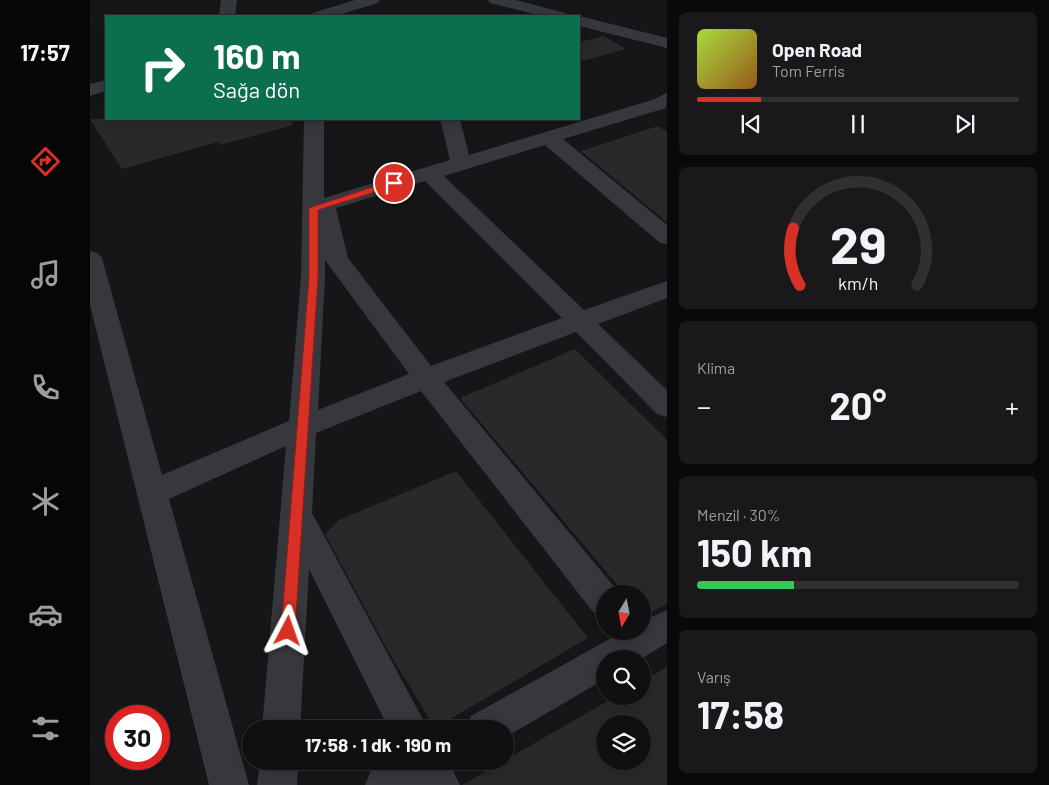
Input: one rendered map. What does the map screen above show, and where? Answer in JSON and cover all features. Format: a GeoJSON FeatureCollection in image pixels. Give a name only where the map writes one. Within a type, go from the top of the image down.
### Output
{"type":"FeatureCollection","features":[{"type":"Feature","properties":{"kind":"street"},"geometry":{"type":"LineString","coordinates":[[226,15],[229,0]]}},
{"type":"Feature","properties":{"kind":"street"},"geometry":{"type":"LineString","coordinates":[[314,0],[314,15]]}},
{"type":"Feature","properties":{"kind":"street"},"geometry":{"type":"LineString","coordinates":[[322,15],[372,0]]}},
{"type":"Feature","properties":{"kind":"street"},"geometry":{"type":"LineString","coordinates":[[496,0],[556,15]]}},
{"type":"Feature","properties":{"kind":"street"},"geometry":{"type":"LineString","coordinates":[[580,21],[666,43]]}},
{"type":"Feature","properties":{"kind":"street"},"geometry":{"type":"LineString","coordinates":[[90,90],[105,86]]}},
{"type":"Feature","properties":{"kind":"street"},"geometry":{"type":"LineString","coordinates":[[319,206],[428,172],[664,104]]}},
{"type":"Feature","properties":{"kind":"street"},"geometry":{"type":"LineString","coordinates":[[580,110],[610,119]]}},
{"type":"Feature","properties":{"kind":"street"},"geometry":{"type":"LineString","coordinates":[[282,720],[319,206],[314,120]]}},
{"type":"Feature","properties":{"kind":"street"},"geometry":{"type":"LineString","coordinates":[[450,120],[461,163]]}},
{"type":"Feature","properties":{"kind":"street"},"geometry":{"type":"LineString","coordinates":[[548,137],[666,237]]}},
{"type":"Feature","properties":{"kind":"street"},"geometry":{"type":"LineString","coordinates":[[428,172],[666,407]]}},
{"type":"Feature","properties":{"kind":"street"},"geometry":{"type":"LineString","coordinates":[[319,206],[336,260],[426,378],[596,589]]}},
{"type":"Feature","properties":{"kind":"street"},"geometry":{"type":"LineString","coordinates":[[90,258],[230,785]]}},
{"type":"Feature","properties":{"kind":"street"},"geometry":{"type":"LineString","coordinates":[[151,493],[303,427],[426,378],[666,289]]}},
{"type":"Feature","properties":{"kind":"street"},"geometry":{"type":"LineString","coordinates":[[296,515],[404,720]]}},
{"type":"Feature","properties":{"kind":"street"},"geometry":{"type":"LineString","coordinates":[[620,650],[635,640]]}},
{"type":"Feature","properties":{"kind":"street"},"geometry":{"type":"LineString","coordinates":[[500,720],[596,666]]}},
{"type":"Feature","properties":{"kind":"street"},"geometry":{"type":"LineString","coordinates":[[277,785],[278,770]]}},
{"type":"Feature","properties":{"kind":"street"},"geometry":{"type":"LineString","coordinates":[[385,785],[411,770]]}},
{"type":"Feature","properties":{"kind":"street"},"geometry":{"type":"LineString","coordinates":[[432,770],[440,785]]}},
{"type":"Feature","properties":{"kind":"building"},"geometry":{"type":"Polygon","coordinates":[[[604,36],[626,49],[580,62],[580,42],[604,36]]]}},
{"type":"Feature","properties":{"kind":"building"},"geometry":{"type":"Polygon","coordinates":[[[90,119],[292,120],[293,125],[220,145],[218,142],[122,169],[90,119]]]}},
{"type":"Feature","properties":{"kind":"building"},"geometry":{"type":"Polygon","coordinates":[[[658,126],[667,132],[667,222],[581,151],[658,126]]]}},
{"type":"Feature","properties":{"kind":"building"},"geometry":{"type":"Polygon","coordinates":[[[575,349],[667,440],[667,604],[651,612],[651,585],[617,585],[460,398],[575,349]]]}},
{"type":"Feature","properties":{"kind":"building"},"geometry":{"type":"Polygon","coordinates":[[[456,471],[588,638],[449,720],[430,720],[388,651],[325,534],[339,520],[456,471]]]}},
{"type":"Feature","properties":{"kind":"building"},"geometry":{"type":"Polygon","coordinates":[[[667,667],[667,785],[462,785],[488,770],[514,770],[514,755],[600,705],[651,705],[651,676],[667,667]]]}},
{"type":"Feature","properties":{"kind":"route"},"geometry":{"type":"LineString","coordinates":[[288,631],[314,277],[314,208],[394,183]]}}]}
